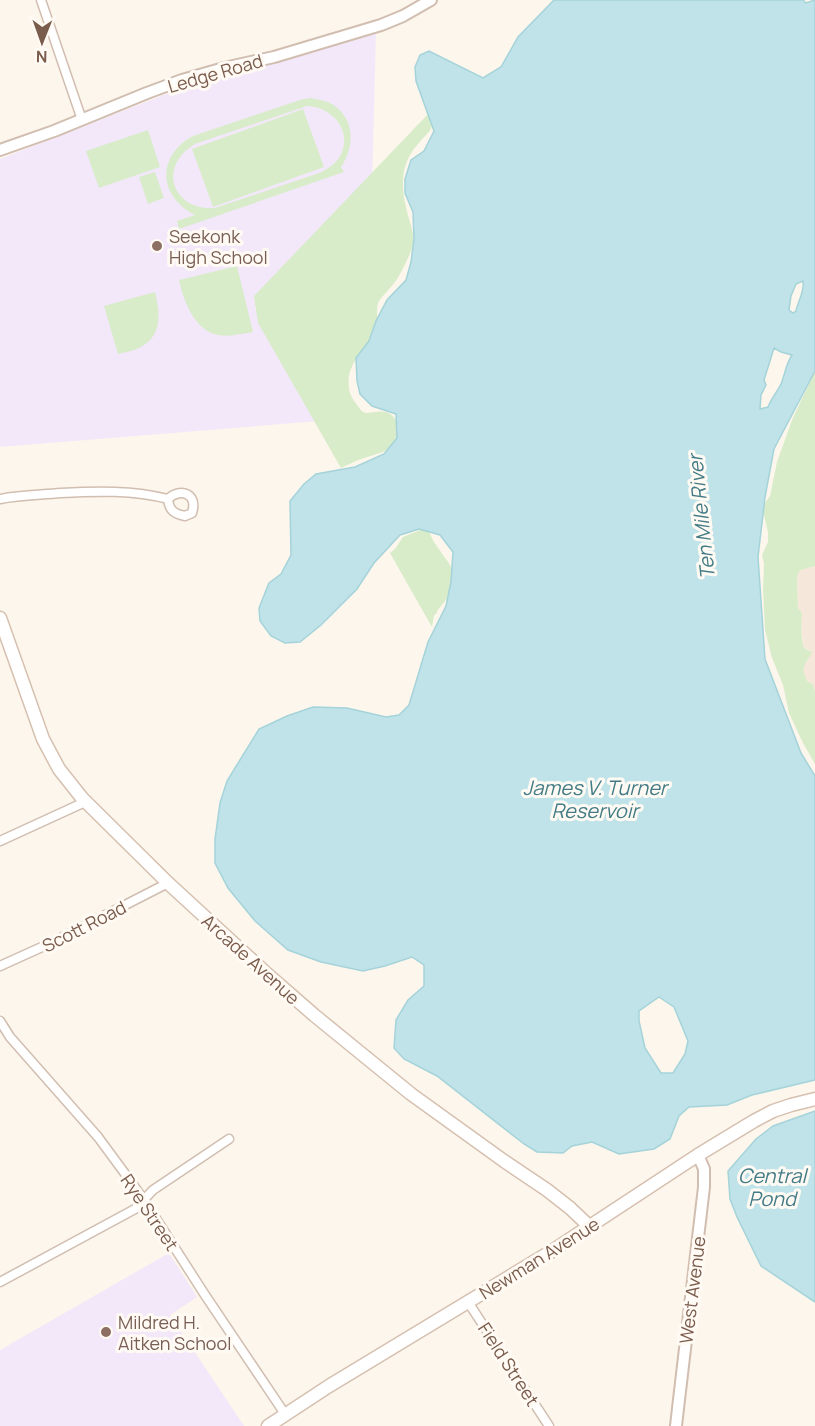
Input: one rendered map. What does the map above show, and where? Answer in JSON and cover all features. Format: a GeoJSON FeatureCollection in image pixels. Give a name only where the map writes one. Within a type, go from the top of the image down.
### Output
{"type":"FeatureCollection","features":[{"type":"Feature","properties":{"kind":"main road","name":"Arcade Avenue"},"geometry":{"type":"LineString","coordinates":[[0,618],[43,739],[59,769],[86,802],[168,883],[267,975],[356,1050],[440,1115],[570,1208],[590,1227]]}},
{"type":"Feature","properties":{"kind":"main road","name":"Newman Avenue"},"geometry":{"type":"LineString","coordinates":[[268,1426],[329,1386],[590,1227],[727,1137],[772,1111],[815,1099]]}},
{"type":"Feature","properties":{"kind":"street"},"geometry":{"type":"LineString","coordinates":[[41,0],[82,120]]}},
{"type":"Feature","properties":{"kind":"street","name":"Ledge Road"},"geometry":{"type":"LineString","coordinates":[[0,150],[182,80],[274,57],[381,25],[431,0]]}},
{"type":"Feature","properties":{"kind":"street"},"geometry":{"type":"LineString","coordinates":[[0,499],[15,496],[130,492],[168,499]]}},
{"type":"Feature","properties":{"kind":"street"},"geometry":{"type":"LineString","coordinates":[[0,841],[86,802]]}},
{"type":"Feature","properties":{"kind":"street","name":"Scott Road"},"geometry":{"type":"LineString","coordinates":[[0,966],[53,942],[168,883]]}},
{"type":"Feature","properties":{"kind":"street","name":"Rye Street"},"geometry":{"type":"LineString","coordinates":[[0,1021],[10,1037],[98,1137],[144,1200],[285,1414]]}},
{"type":"Feature","properties":{"kind":"street"},"geometry":{"type":"LineString","coordinates":[[0,1282],[135,1209],[153,1190],[229,1139]]}},
{"type":"Feature","properties":{"kind":"street","name":"West Avenue"},"geometry":{"type":"LineString","coordinates":[[676,1426],[704,1180],[703,1164],[698,1155]]}},
{"type":"Feature","properties":{"kind":"street","name":"Field Street"},"geometry":{"type":"LineString","coordinates":[[468,1302],[549,1426]]}},
{"type":"Feature","properties":{"kind":"shaded area","name":"Seekonk High School"},"geometry":{"type":"Polygon","coordinates":[[[376,32],[372,185],[255,308],[319,421],[0,447],[0,159],[171,92],[376,32]]]}},
{"type":"Feature","properties":{"kind":"shaded area"},"geometry":{"type":"Polygon","coordinates":[[[815,566],[815,691],[813,684],[807,681],[803,672],[804,664],[811,651],[804,648],[797,582],[798,573],[801,570],[815,566]]]}},
{"type":"Feature","properties":{"kind":"shaded area","name":"Mildred H. Aitken School"},"geometry":{"type":"Polygon","coordinates":[[[169,1253],[197,1297],[170,1315],[244,1426],[0,1426],[0,1350],[169,1253]]]}},
{"type":"Feature","properties":{"kind":"green space"},"geometry":{"type":"Polygon","coordinates":[[[310,98],[328,102],[344,115],[348,122],[351,140],[341,167],[344,172],[179,229],[177,221],[195,215],[183,207],[168,187],[166,176],[168,165],[172,154],[181,144],[193,136],[310,98]],[[307,106],[195,144],[183,153],[176,164],[173,175],[180,195],[188,202],[200,207],[215,208],[322,172],[334,164],[340,156],[344,135],[337,120],[316,107],[307,106]]]}},
{"type":"Feature","properties":{"kind":"green space"},"geometry":{"type":"Polygon","coordinates":[[[303,109],[324,167],[213,207],[192,149],[303,109]]]}},
{"type":"Feature","properties":{"kind":"green space"},"geometry":{"type":"Polygon","coordinates":[[[430,112],[433,120],[431,128],[412,152],[403,175],[404,198],[413,234],[413,245],[397,279],[379,301],[376,328],[354,363],[349,379],[350,393],[360,409],[366,413],[382,412],[391,415],[397,422],[401,437],[383,452],[341,468],[258,323],[254,296],[430,112]]]}},
{"type":"Feature","properties":{"kind":"green space"},"geometry":{"type":"Polygon","coordinates":[[[148,130],[160,167],[99,188],[86,151],[148,130]]]}},
{"type":"Feature","properties":{"kind":"green space"},"geometry":{"type":"Polygon","coordinates":[[[155,172],[164,198],[148,204],[139,177],[155,172]]]}},
{"type":"Feature","properties":{"kind":"green space"},"geometry":{"type":"Polygon","coordinates":[[[237,266],[253,332],[229,336],[214,334],[200,325],[190,312],[179,280],[237,266]]]}},
{"type":"Feature","properties":{"kind":"green space"},"geometry":{"type":"Polygon","coordinates":[[[155,292],[159,315],[153,336],[141,347],[118,354],[104,306],[155,292]]]}},
{"type":"Feature","properties":{"kind":"green space"},"geometry":{"type":"Polygon","coordinates":[[[815,371],[815,566],[801,570],[798,573],[797,582],[798,608],[802,613],[803,644],[804,648],[812,652],[804,668],[807,681],[813,684],[815,691],[815,764],[789,713],[783,685],[772,658],[765,630],[762,555],[768,542],[768,532],[762,507],[770,496],[777,462],[792,420],[815,371]]]}},
{"type":"Feature","properties":{"kind":"green space"},"geometry":{"type":"Polygon","coordinates":[[[423,529],[428,530],[455,576],[449,596],[434,615],[432,627],[390,553],[403,537],[423,529]]]}},
{"type":"Feature","properties":{"kind":"water","name":"James V. Turner Reservoir"},"geometry":{"type":"Polygon","coordinates":[[[554,0],[803,0],[806,3],[815,0],[815,371],[774,449],[765,497],[758,557],[765,659],[801,753],[815,776],[815,1080],[752,1095],[727,1105],[689,1107],[679,1116],[670,1139],[654,1149],[619,1154],[592,1142],[572,1146],[563,1153],[537,1152],[437,1076],[404,1059],[394,1048],[396,1020],[408,1000],[424,986],[424,965],[412,957],[363,971],[321,962],[288,950],[255,921],[228,888],[215,863],[215,839],[220,803],[227,781],[259,729],[313,707],[347,708],[386,717],[399,715],[409,705],[428,642],[446,606],[451,582],[453,552],[440,535],[419,529],[400,535],[374,563],[357,589],[321,625],[300,642],[285,643],[271,636],[260,621],[259,608],[269,583],[281,574],[291,555],[290,501],[316,474],[355,467],[384,454],[397,438],[396,414],[372,406],[360,394],[356,358],[369,341],[387,300],[406,280],[411,262],[414,239],[413,212],[405,193],[405,179],[411,160],[424,151],[434,131],[416,81],[415,67],[420,55],[429,51],[483,78],[501,67],[518,37],[554,0]],[[803,281],[796,284],[791,296],[789,310],[793,313],[796,311],[802,292],[803,281]],[[774,348],[764,380],[766,385],[761,395],[760,409],[768,407],[781,384],[792,355],[774,348]],[[659,997],[639,1011],[645,1048],[661,1073],[673,1073],[685,1054],[688,1041],[674,1007],[659,997]]]}},
{"type":"Feature","properties":{"kind":"water","name":"Central Pond"},"geometry":{"type":"Polygon","coordinates":[[[815,1111],[815,1302],[761,1266],[730,1199],[728,1171],[756,1139],[773,1126],[815,1111]]]}},
{"type":"Feature","properties":{"kind":"place","name":"Seekonk High School"},"geometry":{"type":"Point","coordinates":[157,246]}},
{"type":"Feature","properties":{"kind":"place","name":"Mildred H. Aitken School"},"geometry":{"type":"Point","coordinates":[106,1332]}},
{"type":"Feature","properties":{"kind":"water label","name":"Ten Mile River"},"geometry":{"type":"Point","coordinates":[701,517]}}]}
